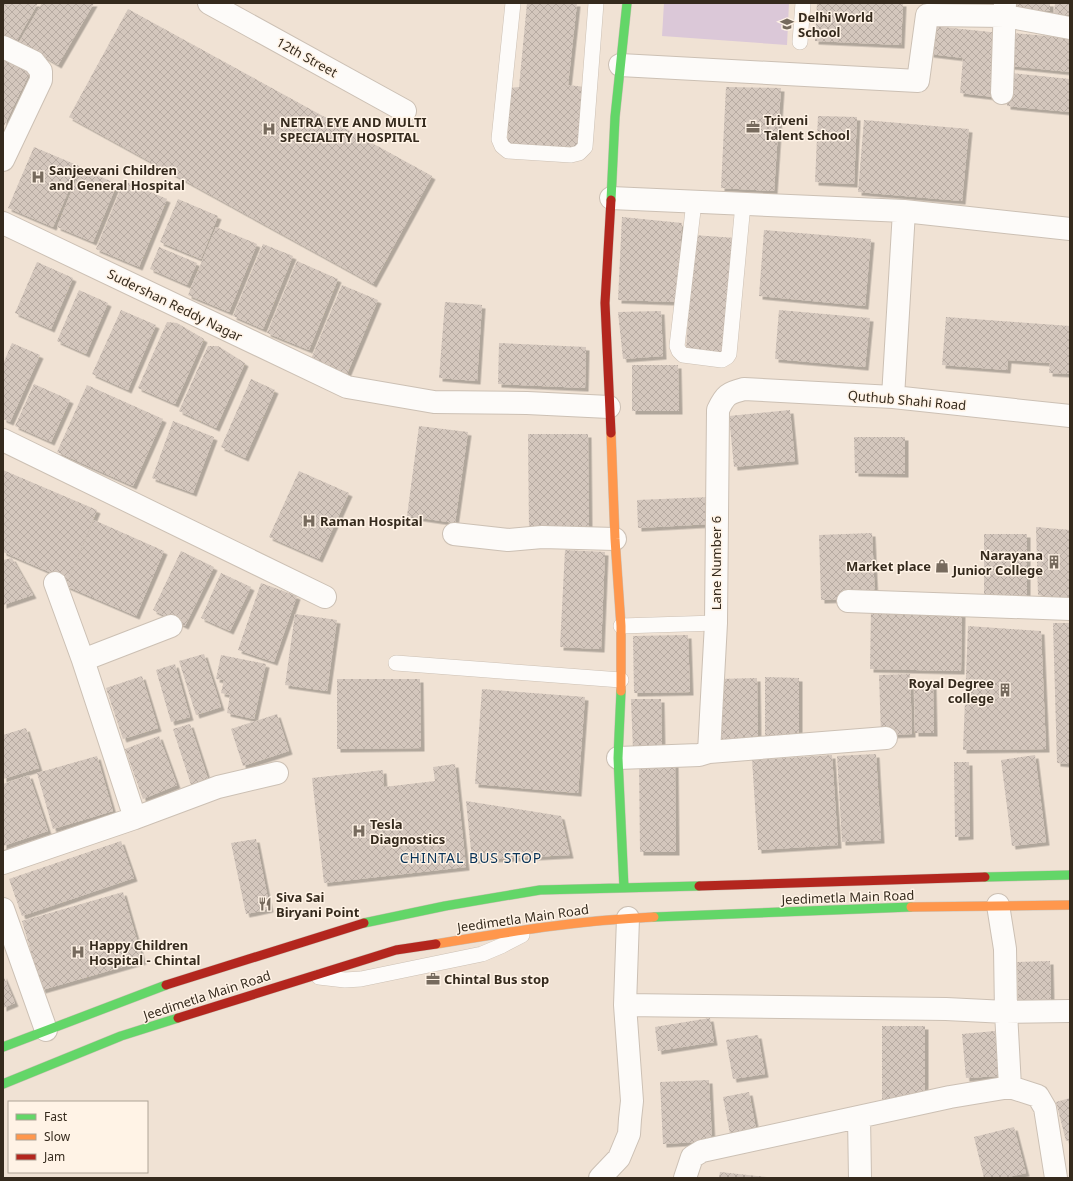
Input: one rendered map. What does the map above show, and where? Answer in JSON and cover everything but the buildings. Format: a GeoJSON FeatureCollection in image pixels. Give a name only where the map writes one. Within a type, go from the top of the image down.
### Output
{"type":"FeatureCollection","features":[{"type":"Feature","properties":{"kind":"main road"},"geometry":{"type":"LineString","coordinates":[[624,888],[618,758],[621,680],[621,626],[615,539],[605,303],[610,198],[620,65],[628,3]]}},
{"type":"Feature","properties":{"kind":"main road","name":"Jeedimetla Main Road"},"geometry":{"type":"LineString","coordinates":[[3,1047],[152,990],[368,922],[445,906],[540,890],[1070,875]]}},
{"type":"Feature","properties":{"kind":"main road","name":"Jeedimetla Main Road"},"geometry":{"type":"LineString","coordinates":[[3,1084],[120,1036],[308,976],[396,950],[536,928],[628,918],[900,907],[1070,905]]}},
{"type":"Feature","properties":{"kind":"street","name":"12th Street"},"geometry":{"type":"LineString","coordinates":[[209,3],[405,111]]}},
{"type":"Feature","properties":{"kind":"street"},"geometry":{"type":"LineString","coordinates":[[620,65],[918,82],[927,15],[1005,9],[1070,28]]}},
{"type":"Feature","properties":{"kind":"street"},"geometry":{"type":"LineString","coordinates":[[1002,93],[1005,9]]}},
{"type":"Feature","properties":{"kind":"street"},"geometry":{"type":"LineString","coordinates":[[3,47],[34,62],[41,71],[41,80],[3,160]]}},
{"type":"Feature","properties":{"kind":"street"},"geometry":{"type":"LineString","coordinates":[[610,198],[904,211],[1070,228]]}},
{"type":"Feature","properties":{"kind":"street"},"geometry":{"type":"LineString","coordinates":[[893,397],[904,211]]}},
{"type":"Feature","properties":{"kind":"street","name":"Sudershan Reddy Nagar"},"geometry":{"type":"LineString","coordinates":[[3,223],[347,387],[434,402],[527,403],[609,407]]}},
{"type":"Feature","properties":{"kind":"street","name":"Quthub Shahi Road"},"geometry":{"type":"LineString","coordinates":[[744,389],[893,397],[1070,416]]}},
{"type":"Feature","properties":{"kind":"street","name":"Lane Number 6"},"geometry":{"type":"LineString","coordinates":[[709,752],[716,623],[718,410],[723,400],[731,392],[744,389]]}},
{"type":"Feature","properties":{"kind":"street"},"geometry":{"type":"LineString","coordinates":[[3,440],[325,597]]}},
{"type":"Feature","properties":{"kind":"street"},"geometry":{"type":"LineString","coordinates":[[454,534],[508,540],[542,537],[615,539]]}},
{"type":"Feature","properties":{"kind":"street"},"geometry":{"type":"LineString","coordinates":[[55,583],[83,660],[135,818]]}},
{"type":"Feature","properties":{"kind":"street"},"geometry":{"type":"LineString","coordinates":[[848,601],[1070,609]]}},
{"type":"Feature","properties":{"kind":"street"},"geometry":{"type":"LineString","coordinates":[[83,660],[171,626]]}},
{"type":"Feature","properties":{"kind":"street"},"geometry":{"type":"LineString","coordinates":[[618,758],[699,754],[886,738]]}},
{"type":"Feature","properties":{"kind":"street"},"geometry":{"type":"LineString","coordinates":[[3,863],[135,818],[218,787],[277,773]]}},
{"type":"Feature","properties":{"kind":"street"},"geometry":{"type":"LineString","coordinates":[[998,905],[1005,948],[1006,1012],[1010,1087]]}},
{"type":"Feature","properties":{"kind":"street"},"geometry":{"type":"LineString","coordinates":[[3,909],[46,1030]]}},
{"type":"Feature","properties":{"kind":"street"},"geometry":{"type":"LineString","coordinates":[[600,1178],[619,1158],[628,1134],[632,1102],[625,1005],[628,918]]}},
{"type":"Feature","properties":{"kind":"street"},"geometry":{"type":"LineString","coordinates":[[625,1005],[946,1009],[1006,1012],[1070,1011]]}},
{"type":"Feature","properties":{"kind":"street"},"geometry":{"type":"LineString","coordinates":[[685,1178],[692,1157],[702,1150],[950,1097],[1010,1087],[1038,1096],[1045,1108],[1056,1178]]}},
{"type":"Feature","properties":{"kind":"street"},"geometry":{"type":"LineString","coordinates":[[860,1116],[860,1178]]}},
{"type":"Feature","properties":{"kind":"lane"},"geometry":{"type":"LineString","coordinates":[[514,3],[499,139],[502,146],[508,151],[571,155],[580,153],[585,147],[596,3]]}},
{"type":"Feature","properties":{"kind":"lane"},"geometry":{"type":"LineString","coordinates":[[800,42],[804,3]]}},
{"type":"Feature","properties":{"kind":"lane"},"geometry":{"type":"LineString","coordinates":[[694,202],[678,346],[679,351],[683,355],[722,360],[730,354],[743,204]]}},
{"type":"Feature","properties":{"kind":"lane"},"geometry":{"type":"LineString","coordinates":[[621,626],[716,623]]}},
{"type":"Feature","properties":{"kind":"lane"},"geometry":{"type":"LineString","coordinates":[[396,663],[621,680]]}},
{"type":"Feature","properties":{"kind":"lane"},"geometry":{"type":"LineString","coordinates":[[308,976],[346,980],[361,979],[482,954],[536,928]]}},
{"type":"Feature","properties":{"kind":"shaded area"},"geometry":{"type":"Polygon","coordinates":[[[664,3],[789,3],[787,45],[662,36],[664,3]]]}},
{"type":"Feature","properties":{"kind":"traffic: fast"},"geometry":{"type":"LineString","coordinates":[[611,200],[615,117],[627,3]]}},
{"type":"Feature","properties":{"kind":"traffic: fast"},"geometry":{"type":"LineString","coordinates":[[621,691],[618,758],[624,888]]}},
{"type":"Feature","properties":{"kind":"traffic: fast"},"geometry":{"type":"LineString","coordinates":[[985,877],[1070,875]]}},
{"type":"Feature","properties":{"kind":"traffic: fast"},"geometry":{"type":"LineString","coordinates":[[364,923],[445,906],[540,890],[699,886]]}},
{"type":"Feature","properties":{"kind":"traffic: fast"},"geometry":{"type":"LineString","coordinates":[[654,917],[911,907]]}},
{"type":"Feature","properties":{"kind":"traffic: fast"},"geometry":{"type":"LineString","coordinates":[[3,1047],[166,985]]}},
{"type":"Feature","properties":{"kind":"traffic: fast"},"geometry":{"type":"LineString","coordinates":[[3,1084],[121,1036],[178,1018]]}},
{"type":"Feature","properties":{"kind":"traffic: slow"},"geometry":{"type":"LineString","coordinates":[[611,433],[615,539],[621,626],[621,691]]}},
{"type":"Feature","properties":{"kind":"traffic: slow"},"geometry":{"type":"LineString","coordinates":[[911,907],[1070,905]]}},
{"type":"Feature","properties":{"kind":"traffic: slow"},"geometry":{"type":"LineString","coordinates":[[436,944],[572,924],[654,917]]}},
{"type":"Feature","properties":{"kind":"traffic: jam"},"geometry":{"type":"LineString","coordinates":[[611,200],[605,303],[611,433]]}},
{"type":"Feature","properties":{"kind":"traffic: jam"},"geometry":{"type":"LineString","coordinates":[[699,886],[985,877]]}},
{"type":"Feature","properties":{"kind":"traffic: jam"},"geometry":{"type":"LineString","coordinates":[[166,985],[364,923]]}},
{"type":"Feature","properties":{"kind":"traffic: jam"},"geometry":{"type":"LineString","coordinates":[[178,1018],[396,950],[436,944]]}},
{"type":"Feature","properties":{"kind":"place","name":"Delhi World School"},"geometry":{"type":"Point","coordinates":[787,24]}},
{"type":"Feature","properties":{"kind":"place","name":"Triveni Talent School"},"geometry":{"type":"Point","coordinates":[753,127]}},
{"type":"Feature","properties":{"kind":"place","name":"NETRA EYE AND MULTI SPECIALITY HOSPITAL"},"geometry":{"type":"Point","coordinates":[269,129]}},
{"type":"Feature","properties":{"kind":"place","name":"Sanjeevani Children and General Hospital"},"geometry":{"type":"Point","coordinates":[38,177]}},
{"type":"Feature","properties":{"kind":"place","name":"Raman Hospital"},"geometry":{"type":"Point","coordinates":[309,521]}},
{"type":"Feature","properties":{"kind":"place","name":"Narayana Junior College"},"geometry":{"type":"Point","coordinates":[1054,562]}},
{"type":"Feature","properties":{"kind":"place","name":"Market place"},"geometry":{"type":"Point","coordinates":[942,566]}},
{"type":"Feature","properties":{"kind":"place","name":"Royal Degree college"},"geometry":{"type":"Point","coordinates":[1005,690]}},
{"type":"Feature","properties":{"kind":"place","name":"Tesla Diagnostics"},"geometry":{"type":"Point","coordinates":[359,831]}},
{"type":"Feature","properties":{"kind":"place","name":"Siva Sai Biryani Point"},"geometry":{"type":"Point","coordinates":[265,904]}},
{"type":"Feature","properties":{"kind":"place","name":"Happy Children Hospital - Chintal"},"geometry":{"type":"Point","coordinates":[78,952]}},
{"type":"Feature","properties":{"kind":"place","name":"Chintal Bus stop"},"geometry":{"type":"Point","coordinates":[433,979]}},
{"type":"Feature","properties":{"kind":"district","name":"CHINTAL BUS STOP"},"geometry":{"type":"Point","coordinates":[471,857]}}]}
